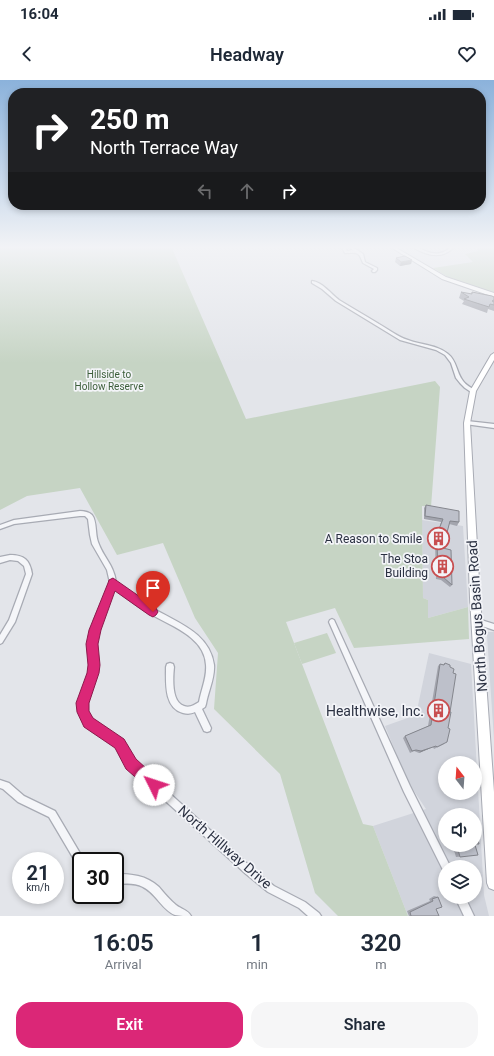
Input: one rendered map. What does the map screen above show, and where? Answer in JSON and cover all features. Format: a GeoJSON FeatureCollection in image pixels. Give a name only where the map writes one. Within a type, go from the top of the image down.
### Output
{"type":"FeatureCollection","features":[{"type":"Feature","properties":{"kind":"street"},"geometry":{"type":"LineString","coordinates":[[318,285],[337,300],[401,339],[412,344],[440,351],[448,355],[460,382],[473,391]]}},
{"type":"Feature","properties":{"kind":"street"},"geometry":{"type":"LineString","coordinates":[[466,285],[494,294]]}},
{"type":"Feature","properties":{"kind":"street","name":"North Bogus Basin Road"},"geometry":{"type":"LineString","coordinates":[[494,355],[473,391],[467,423],[468,473],[491,857],[494,883]]}},
{"type":"Feature","properties":{"kind":"street"},"geometry":{"type":"LineString","coordinates":[[467,423],[494,426]]}},
{"type":"Feature","properties":{"kind":"street"},"geometry":{"type":"LineString","coordinates":[[0,527],[14,522],[84,513],[89,516],[91,519],[93,538],[99,552],[112,571],[113,583],[153,612],[181,626],[193,635],[205,649],[210,666],[202,704],[197,708],[182,710],[177,707],[173,701],[170,667]]}},
{"type":"Feature","properties":{"kind":"street"},"geometry":{"type":"LineString","coordinates":[[0,560],[13,557],[21,559],[26,562],[29,568],[29,574],[12,622],[0,641]]}},
{"type":"Feature","properties":{"kind":"street","name":"North Hillway Drive"},"geometry":{"type":"LineString","coordinates":[[113,583],[95,630],[92,644],[94,665],[93,673],[82,703],[83,712],[88,722],[120,744],[131,764],[248,871],[271,889],[302,905],[316,916]]}},
{"type":"Feature","properties":{"kind":"street"},"geometry":{"type":"LineString","coordinates":[[332,622],[407,789],[442,860]]}},
{"type":"Feature","properties":{"kind":"street"},"geometry":{"type":"LineString","coordinates":[[478,622],[494,627]]}},
{"type":"Feature","properties":{"kind":"street"},"geometry":{"type":"LineString","coordinates":[[197,708],[207,728]]}},
{"type":"Feature","properties":{"kind":"street"},"geometry":{"type":"LineString","coordinates":[[0,784],[6,786],[21,799],[52,814],[74,852]]}},
{"type":"Feature","properties":{"kind":"street"},"geometry":{"type":"LineString","coordinates":[[124,879],[144,882],[154,889],[172,908],[186,916]]}},
{"type":"Feature","properties":{"kind":"street"},"geometry":{"type":"LineString","coordinates":[[463,904],[469,916]]}},
{"type":"Feature","properties":{"kind":"shaded area"},"geometry":{"type":"Polygon","coordinates":[[[422,520],[463,526],[468,607],[428,618],[428,600],[423,598],[422,520]]]}},
{"type":"Feature","properties":{"kind":"shaded area"},"geometry":{"type":"Polygon","coordinates":[[[488,632],[494,632],[494,740],[487,635],[488,632]]]}},
{"type":"Feature","properties":{"kind":"shaded area"},"geometry":{"type":"Polygon","coordinates":[[[429,653],[471,664],[476,756],[438,756],[438,800],[479,800],[479,808],[438,808],[438,852],[482,852],[484,895],[489,916],[408,916],[373,826],[426,809],[408,782],[385,726],[416,715],[429,653]]]}},
{"type":"Feature","properties":{"kind":"green space","name":"Hillside to Hollow Reserve"},"geometry":{"type":"Polygon","coordinates":[[[0,285],[188,285],[246,419],[435,381],[440,387],[431,507],[422,506],[423,598],[428,600],[428,618],[468,607],[469,639],[354,648],[335,608],[286,622],[363,824],[373,826],[408,916],[338,916],[315,893],[280,774],[214,709],[218,653],[195,618],[163,543],[117,555],[80,488],[27,496],[0,510],[0,285]]]}},
{"type":"Feature","properties":{"kind":"green space"},"geometry":{"type":"Polygon","coordinates":[[[469,285],[494,285],[494,293],[469,285]]]}},
{"type":"Feature","properties":{"kind":"green space"},"geometry":{"type":"Polygon","coordinates":[[[327,633],[336,653],[302,664],[294,643],[327,633]]]}},
{"type":"Feature","properties":{"kind":"building"},"geometry":{"type":"Polygon","coordinates":[[[461,292],[472,294],[472,292],[492,296],[494,297],[494,300],[492,301],[494,302],[494,305],[490,304],[489,307],[464,299],[469,297],[461,292]]]}},
{"type":"Feature","properties":{"kind":"building"},"geometry":{"type":"Polygon","coordinates":[[[426,505],[459,511],[459,522],[450,521],[443,548],[451,550],[452,585],[443,577],[438,576],[437,540],[433,538],[436,528],[439,529],[443,519],[425,516],[426,505]]]}},
{"type":"Feature","properties":{"kind":"building","name":"Healthwise, Inc."},"geometry":{"type":"Polygon","coordinates":[[[445,663],[454,669],[453,673],[456,674],[448,728],[450,729],[447,742],[437,747],[436,746],[421,751],[412,751],[405,736],[431,725],[440,664],[444,665],[445,663]]]}},
{"type":"Feature","properties":{"kind":"building"},"geometry":{"type":"Polygon","coordinates":[[[459,852],[477,852],[478,855],[460,857],[459,852]]]}},
{"type":"Feature","properties":{"kind":"building"},"geometry":{"type":"Polygon","coordinates":[[[438,897],[438,904],[441,904],[442,907],[436,909],[439,916],[411,916],[410,912],[433,901],[432,899],[438,897]]]}},
{"type":"Feature","properties":{"kind":"place","name":"A Reason to Smile"},"geometry":{"type":"Point","coordinates":[438,539]}},
{"type":"Feature","properties":{"kind":"place","name":"The Stoa Building"},"geometry":{"type":"Point","coordinates":[443,566]}},
{"type":"Feature","properties":{"kind":"place","name":"Healthwise, Inc."},"geometry":{"type":"Point","coordinates":[439,711]}},
{"type":"Feature","properties":{"kind":"route"},"geometry":{"type":"LineString","coordinates":[[153,612],[113,583],[95,630],[92,644],[94,665],[93,673],[82,703],[83,712],[88,722],[120,744],[131,764],[154,785]]}}]}
